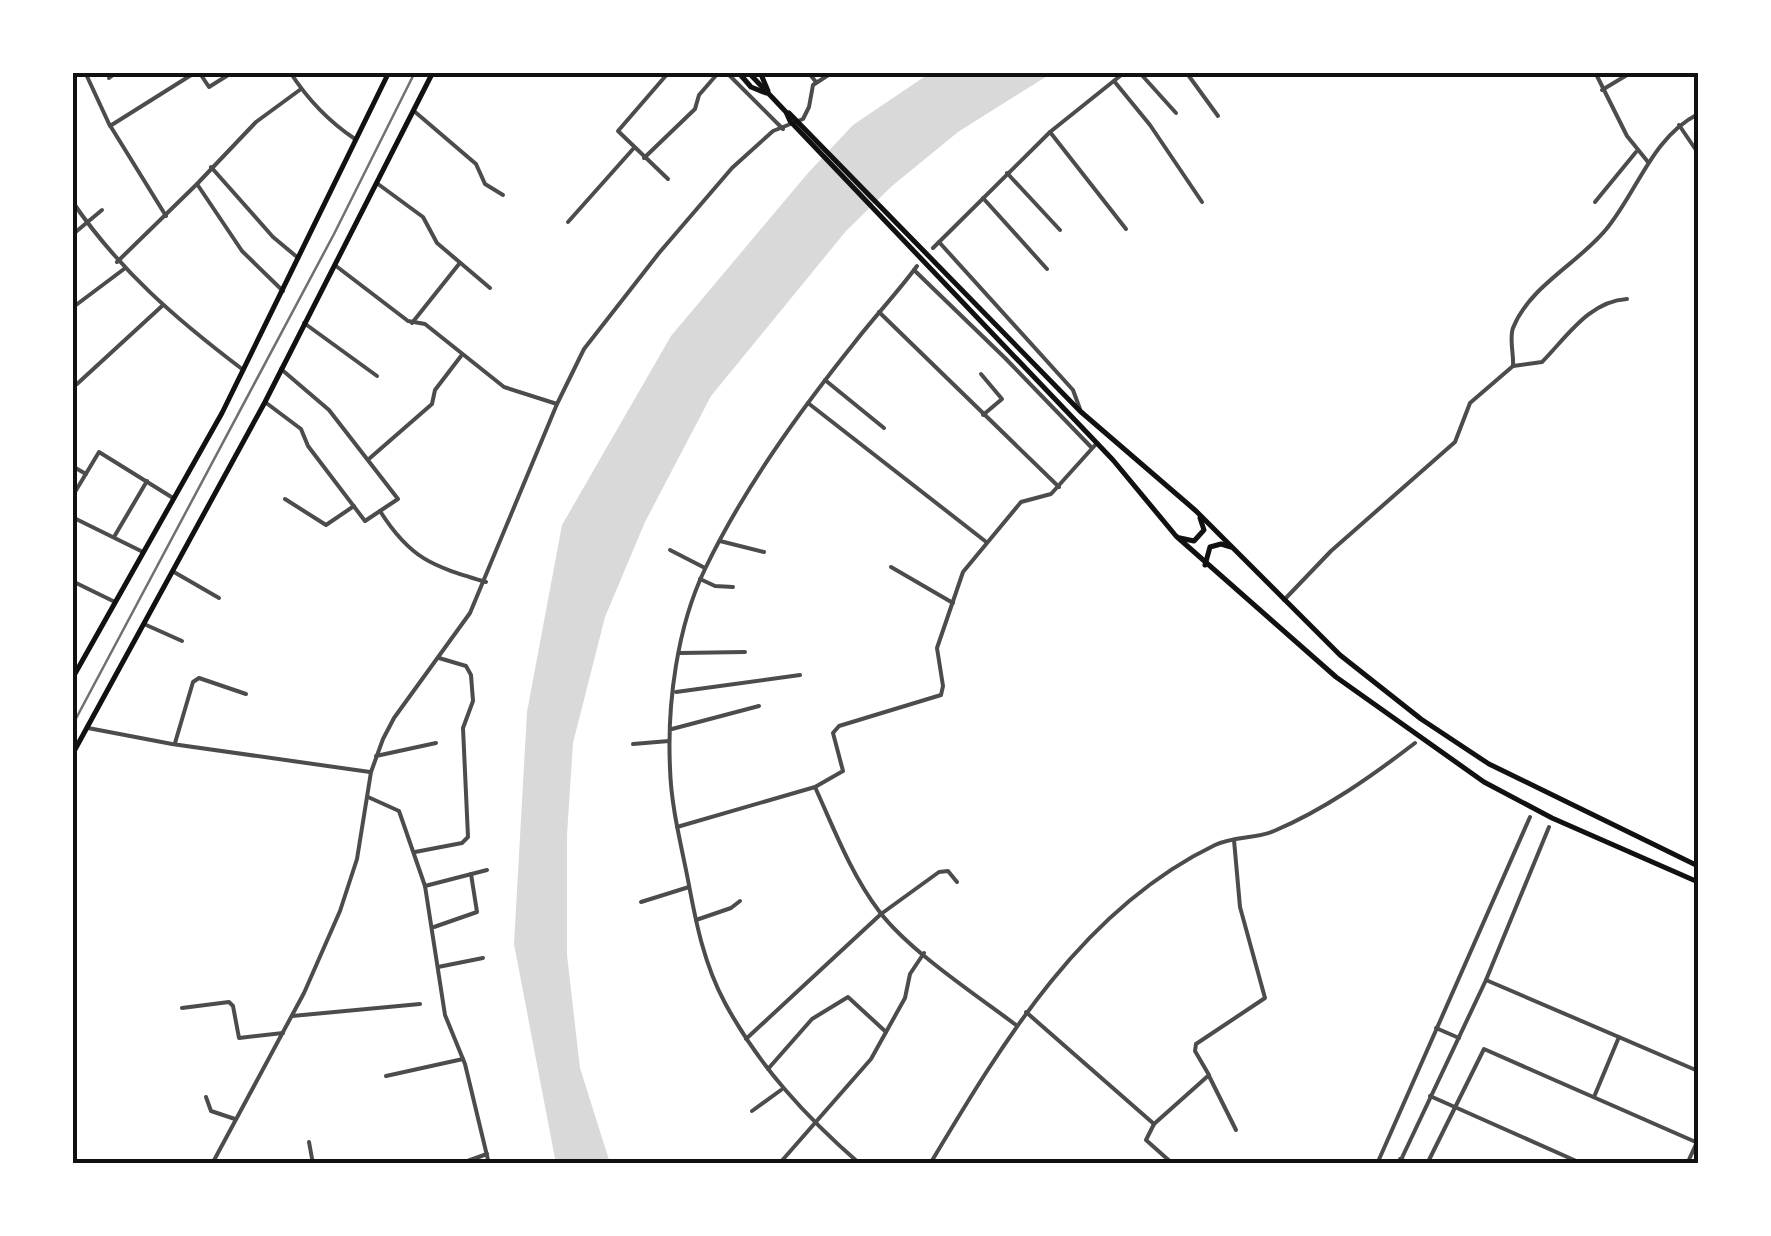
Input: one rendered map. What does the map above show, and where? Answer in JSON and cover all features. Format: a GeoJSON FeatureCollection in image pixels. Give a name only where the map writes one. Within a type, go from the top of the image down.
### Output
{"type":"FeatureCollection","features":[{"type":"Feature","properties":{"kind":"main road"},"geometry":{"type":"LineString","coordinates":[[72,678],[244,370],[389,72]]}},
{"type":"Feature","properties":{"kind":"main road"},"geometry":{"type":"LineString","coordinates":[[72,756],[266,402],[433,72]]}},
{"type":"Feature","properties":{"kind":"main road"},"geometry":{"type":"LineString","coordinates":[[738,72],[751,87],[769,94]]}},
{"type":"Feature","properties":{"kind":"main road"},"geometry":{"type":"LineString","coordinates":[[748,72],[1080,410],[1196,511],[1340,655],[1458,745],[1542,792],[1698,866]]}},
{"type":"Feature","properties":{"kind":"main road"},"geometry":{"type":"LineString","coordinates":[[760,72],[769,94]]}},
{"type":"Feature","properties":{"kind":"main road"},"geometry":{"type":"LineString","coordinates":[[793,118],[1176,536],[1336,677],[1484,782],[1552,818],[1698,882]]}},
{"type":"Feature","properties":{"kind":"main road"},"geometry":{"type":"LineString","coordinates":[[1176,536],[1194,541],[1202,536],[1204,530],[1196,511]]}},
{"type":"Feature","properties":{"kind":"main road"},"geometry":{"type":"LineString","coordinates":[[1205,565],[1210,548],[1222,544],[1233,547]]}},
{"type":"Feature","properties":{"kind":"street"},"geometry":{"type":"LineString","coordinates":[[85,72],[110,126],[166,216]]}},
{"type":"Feature","properties":{"kind":"street"},"geometry":{"type":"LineString","coordinates":[[109,78],[117,72]]}},
{"type":"Feature","properties":{"kind":"street"},"geometry":{"type":"LineString","coordinates":[[110,126],[197,72],[210,87],[233,72]]}},
{"type":"Feature","properties":{"kind":"street"},"geometry":{"type":"LineString","coordinates":[[290,72],[334,125],[355,140]]}},
{"type":"Feature","properties":{"kind":"street"},"geometry":{"type":"LineString","coordinates":[[668,179],[620,136],[618,128],[669,72]]}},
{"type":"Feature","properties":{"kind":"street"},"geometry":{"type":"LineString","coordinates":[[644,158],[695,109],[699,95],[719,72]]}},
{"type":"Feature","properties":{"kind":"street"},"geometry":{"type":"LineString","coordinates":[[726,72],[783,129]]}},
{"type":"Feature","properties":{"kind":"street"},"geometry":{"type":"LineString","coordinates":[[808,72],[816,82]]}},
{"type":"Feature","properties":{"kind":"street"},"geometry":{"type":"LineString","coordinates":[[212,1164],[292,1016],[340,911],[358,859],[376,756],[394,718],[470,613],[486,582],[556,404],[584,349],[708,194],[744,155],[774,132],[797,123],[806,114],[811,89],[833,72]]}},
{"type":"Feature","properties":{"kind":"street"},"geometry":{"type":"LineString","coordinates":[[933,248],[1050,132],[1125,72]]}},
{"type":"Feature","properties":{"kind":"street"},"geometry":{"type":"LineString","coordinates":[[1139,72],[1176,113]]}},
{"type":"Feature","properties":{"kind":"street"},"geometry":{"type":"LineString","coordinates":[[1186,72],[1218,116]]}},
{"type":"Feature","properties":{"kind":"street"},"geometry":{"type":"LineString","coordinates":[[1596,72],[1636,150],[1648,162]]}},
{"type":"Feature","properties":{"kind":"street"},"geometry":{"type":"LineString","coordinates":[[1602,90],[1632,72]]}},
{"type":"Feature","properties":{"kind":"street"},"geometry":{"type":"LineString","coordinates":[[1113,80],[1202,202]]}},
{"type":"Feature","properties":{"kind":"street"},"geometry":{"type":"LineString","coordinates":[[118,262],[256,122],[301,89]]}},
{"type":"Feature","properties":{"kind":"street"},"geometry":{"type":"LineString","coordinates":[[413,110],[477,166],[485,184],[503,196]]}},
{"type":"Feature","properties":{"kind":"street"},"geometry":{"type":"LineString","coordinates":[[1513,366],[1514,326],[1530,302],[1610,226],[1648,162],[1679,125],[1698,114]]}},
{"type":"Feature","properties":{"kind":"street"},"geometry":{"type":"LineString","coordinates":[[1679,125],[1698,152]]}},
{"type":"Feature","properties":{"kind":"street"},"geometry":{"type":"LineString","coordinates":[[1050,132],[1126,229]]}},
{"type":"Feature","properties":{"kind":"street"},"geometry":{"type":"LineString","coordinates":[[568,222],[633,149]]}},
{"type":"Feature","properties":{"kind":"street"},"geometry":{"type":"LineString","coordinates":[[1595,202],[1636,150]]}},
{"type":"Feature","properties":{"kind":"street"},"geometry":{"type":"LineString","coordinates":[[210,167],[273,237],[299,259]]}},
{"type":"Feature","properties":{"kind":"street"},"geometry":{"type":"LineString","coordinates":[[1007,173],[1060,230]]}},
{"type":"Feature","properties":{"kind":"street"},"geometry":{"type":"LineString","coordinates":[[376,183],[423,217],[437,243],[490,288]]}},
{"type":"Feature","properties":{"kind":"street"},"geometry":{"type":"LineString","coordinates":[[197,184],[242,251],[284,291]]}},
{"type":"Feature","properties":{"kind":"street"},"geometry":{"type":"LineString","coordinates":[[982,197],[1047,269]]}},
{"type":"Feature","properties":{"kind":"street"},"geometry":{"type":"LineString","coordinates":[[72,201],[124,269],[162,306],[244,370]]}},
{"type":"Feature","properties":{"kind":"street"},"geometry":{"type":"LineString","coordinates":[[72,235],[102,210]]}},
{"type":"Feature","properties":{"kind":"street"},"geometry":{"type":"LineString","coordinates":[[940,242],[1074,390],[1080,410]]}},
{"type":"Feature","properties":{"kind":"street"},"geometry":{"type":"LineString","coordinates":[[412,323],[460,262]]}},
{"type":"Feature","properties":{"kind":"street"},"geometry":{"type":"LineString","coordinates":[[335,265],[412,323],[425,324],[504,387],[556,404]]}},
{"type":"Feature","properties":{"kind":"street"},"geometry":{"type":"LineString","coordinates":[[677,827],[815,787],[842,770],[835,729],[941,695],[937,648],[963,572],[1022,502],[1048,496],[1095,446],[916,268],[808,403],[720,540],[700,580],[680,652],[670,741],[677,827],[711,973],[746,1039],[782,1089],[860,1164]]}},
{"type":"Feature","properties":{"kind":"street"},"geometry":{"type":"LineString","coordinates":[[72,308],[124,269]]}},
{"type":"Feature","properties":{"kind":"street"},"geometry":{"type":"LineString","coordinates":[[1284,600],[1331,552],[1455,442],[1468,406],[1513,366],[1542,362],[1566,334],[1595,311],[1611,301],[1628,300]]}},
{"type":"Feature","properties":{"kind":"street"},"geometry":{"type":"LineString","coordinates":[[78,384],[162,306]]}},
{"type":"Feature","properties":{"kind":"street"},"geometry":{"type":"LineString","coordinates":[[879,312],[1058,486]]}},
{"type":"Feature","properties":{"kind":"street"},"geometry":{"type":"LineString","coordinates":[[304,323],[377,376]]}},
{"type":"Feature","properties":{"kind":"street"},"geometry":{"type":"LineString","coordinates":[[368,459],[432,404],[434,390],[461,356]]}},
{"type":"Feature","properties":{"kind":"street"},"geometry":{"type":"LineString","coordinates":[[266,402],[301,430],[308,446],[365,522],[398,499],[329,410],[281,369]]}},
{"type":"Feature","properties":{"kind":"street"},"geometry":{"type":"LineString","coordinates":[[980,374],[1002,399],[983,415]]}},
{"type":"Feature","properties":{"kind":"street"},"geometry":{"type":"LineString","coordinates":[[825,380],[884,428]]}},
{"type":"Feature","properties":{"kind":"street"},"geometry":{"type":"LineString","coordinates":[[808,403],[986,542]]}},
{"type":"Feature","properties":{"kind":"street"},"geometry":{"type":"LineString","coordinates":[[72,496],[99,452],[173,498]]}},
{"type":"Feature","properties":{"kind":"street"},"geometry":{"type":"LineString","coordinates":[[72,466],[86,474]]}},
{"type":"Feature","properties":{"kind":"street"},"geometry":{"type":"LineString","coordinates":[[114,537],[147,481]]}},
{"type":"Feature","properties":{"kind":"street"},"geometry":{"type":"LineString","coordinates":[[285,499],[326,525],[354,506]]}},
{"type":"Feature","properties":{"kind":"street"},"geometry":{"type":"LineString","coordinates":[[380,512],[426,563],[486,582]]}},
{"type":"Feature","properties":{"kind":"street"},"geometry":{"type":"LineString","coordinates":[[72,517],[143,552]]}},
{"type":"Feature","properties":{"kind":"street"},"geometry":{"type":"LineString","coordinates":[[720,540],[764,552]]}},
{"type":"Feature","properties":{"kind":"street"},"geometry":{"type":"LineString","coordinates":[[670,550],[706,568]]}},
{"type":"Feature","properties":{"kind":"street"},"geometry":{"type":"LineString","coordinates":[[891,567],[953,603]]}},
{"type":"Feature","properties":{"kind":"street"},"geometry":{"type":"LineString","coordinates":[[174,572],[219,598]]}},
{"type":"Feature","properties":{"kind":"street"},"geometry":{"type":"LineString","coordinates":[[700,580],[734,587]]}},
{"type":"Feature","properties":{"kind":"street"},"geometry":{"type":"LineString","coordinates":[[72,581],[115,602]]}},
{"type":"Feature","properties":{"kind":"street"},"geometry":{"type":"LineString","coordinates":[[144,624],[182,641]]}},
{"type":"Feature","properties":{"kind":"street"},"geometry":{"type":"LineString","coordinates":[[680,652],[745,652]]}},
{"type":"Feature","properties":{"kind":"street"},"geometry":{"type":"LineString","coordinates":[[415,852],[462,842],[468,837],[462,728],[473,704],[471,675],[466,666],[439,658]]}},
{"type":"Feature","properties":{"kind":"street"},"geometry":{"type":"LineString","coordinates":[[674,692],[800,675]]}},
{"type":"Feature","properties":{"kind":"street"},"geometry":{"type":"LineString","coordinates":[[175,744],[192,682],[200,678],[246,694]]}},
{"type":"Feature","properties":{"kind":"street"},"geometry":{"type":"LineString","coordinates":[[671,729],[759,706]]}},
{"type":"Feature","properties":{"kind":"street"},"geometry":{"type":"LineString","coordinates":[[88,728],[371,772]]}},
{"type":"Feature","properties":{"kind":"street"},"geometry":{"type":"LineString","coordinates":[[634,744],[670,741]]}},
{"type":"Feature","properties":{"kind":"street"},"geometry":{"type":"LineString","coordinates":[[376,756],[436,743]]}},
{"type":"Feature","properties":{"kind":"street"},"geometry":{"type":"LineString","coordinates":[[930,1164],[1016,1025],[1090,937],[1129,900],[1213,845],[1268,834],[1296,820],[1378,772],[1416,743]]}},
{"type":"Feature","properties":{"kind":"street"},"geometry":{"type":"LineString","coordinates":[[815,787],[840,844],[881,914],[1016,1025]]}},
{"type":"Feature","properties":{"kind":"street"},"geometry":{"type":"LineString","coordinates":[[368,797],[399,811],[415,852],[434,926],[444,1015],[464,1059],[489,1164]]}},
{"type":"Feature","properties":{"kind":"street"},"geometry":{"type":"LineString","coordinates":[[1377,1164],[1530,817]]}},
{"type":"Feature","properties":{"kind":"street"},"geometry":{"type":"LineString","coordinates":[[1413,1164],[1399,1161],[1486,980],[1549,827]]}},
{"type":"Feature","properties":{"kind":"street"},"geometry":{"type":"LineString","coordinates":[[1234,840],[1240,907],[1265,998],[1196,1044],[1195,1051],[1236,1130]]}},
{"type":"Feature","properties":{"kind":"street"},"geometry":{"type":"LineString","coordinates":[[426,886],[488,870]]}},
{"type":"Feature","properties":{"kind":"street"},"geometry":{"type":"LineString","coordinates":[[746,1039],[881,914],[939,872],[948,872],[957,882]]}},
{"type":"Feature","properties":{"kind":"street"},"geometry":{"type":"LineString","coordinates":[[434,926],[477,912],[471,874]]}},
{"type":"Feature","properties":{"kind":"street"},"geometry":{"type":"LineString","coordinates":[[641,902],[689,886]]}},
{"type":"Feature","properties":{"kind":"street"},"geometry":{"type":"LineString","coordinates":[[696,920],[740,901]]}},
{"type":"Feature","properties":{"kind":"street"},"geometry":{"type":"LineString","coordinates":[[778,1164],[871,1059],[905,998],[910,974],[924,953]]}},
{"type":"Feature","properties":{"kind":"street"},"geometry":{"type":"LineString","coordinates":[[438,967],[483,958]]}},
{"type":"Feature","properties":{"kind":"street"},"geometry":{"type":"LineString","coordinates":[[1486,980],[1698,1071]]}},
{"type":"Feature","properties":{"kind":"street"},"geometry":{"type":"LineString","coordinates":[[768,1068],[812,1019],[848,997],[886,1032]]}},
{"type":"Feature","properties":{"kind":"street"},"geometry":{"type":"LineString","coordinates":[[182,1008],[229,1002],[239,1038],[283,1033]]}},
{"type":"Feature","properties":{"kind":"street"},"geometry":{"type":"LineString","coordinates":[[292,1016],[420,1004]]}},
{"type":"Feature","properties":{"kind":"street"},"geometry":{"type":"LineString","coordinates":[[1026,1012],[1154,1124]]}},
{"type":"Feature","properties":{"kind":"street"},"geometry":{"type":"LineString","coordinates":[[1436,1028],[1459,1038]]}},
{"type":"Feature","properties":{"kind":"street"},"geometry":{"type":"LineString","coordinates":[[1594,1097],[1619,1037]]}},
{"type":"Feature","properties":{"kind":"street"},"geometry":{"type":"LineString","coordinates":[[1428,1164],[1484,1049],[1698,1142],[1687,1164]]}},
{"type":"Feature","properties":{"kind":"street"},"geometry":{"type":"LineString","coordinates":[[386,1076],[464,1059]]}},
{"type":"Feature","properties":{"kind":"street"},"geometry":{"type":"LineString","coordinates":[[1173,1164],[1146,1140],[1154,1124],[1209,1075]]}},
{"type":"Feature","properties":{"kind":"street"},"geometry":{"type":"LineString","coordinates":[[752,1111],[782,1089]]}},
{"type":"Feature","properties":{"kind":"street"},"geometry":{"type":"LineString","coordinates":[[1430,1096],[1583,1164]]}},
{"type":"Feature","properties":{"kind":"street"},"geometry":{"type":"LineString","coordinates":[[206,1097],[211,1111],[235,1119]]}},
{"type":"Feature","properties":{"kind":"street"},"geometry":{"type":"LineString","coordinates":[[309,1142],[313,1164]]}},
{"type":"Feature","properties":{"kind":"street"},"geometry":{"type":"LineString","coordinates":[[459,1164],[487,1154]]}},
{"type":"Feature","properties":{"kind":"shaded area"},"geometry":{"type":"Polygon","coordinates":[[[930,73],[1052,73],[958,132],[892,186],[846,231],[711,396],[645,522],[605,617],[573,743],[567,835],[567,955],[580,1068],[610,1163],[556,1164],[514,944],[527,712],[562,525],[671,336],[853,125],[930,73]]]}},
{"type":"Feature","properties":{"kind":"railway"},"geometry":{"type":"LineString","coordinates":[[72,726],[334,234],[415,72]]}}]}
